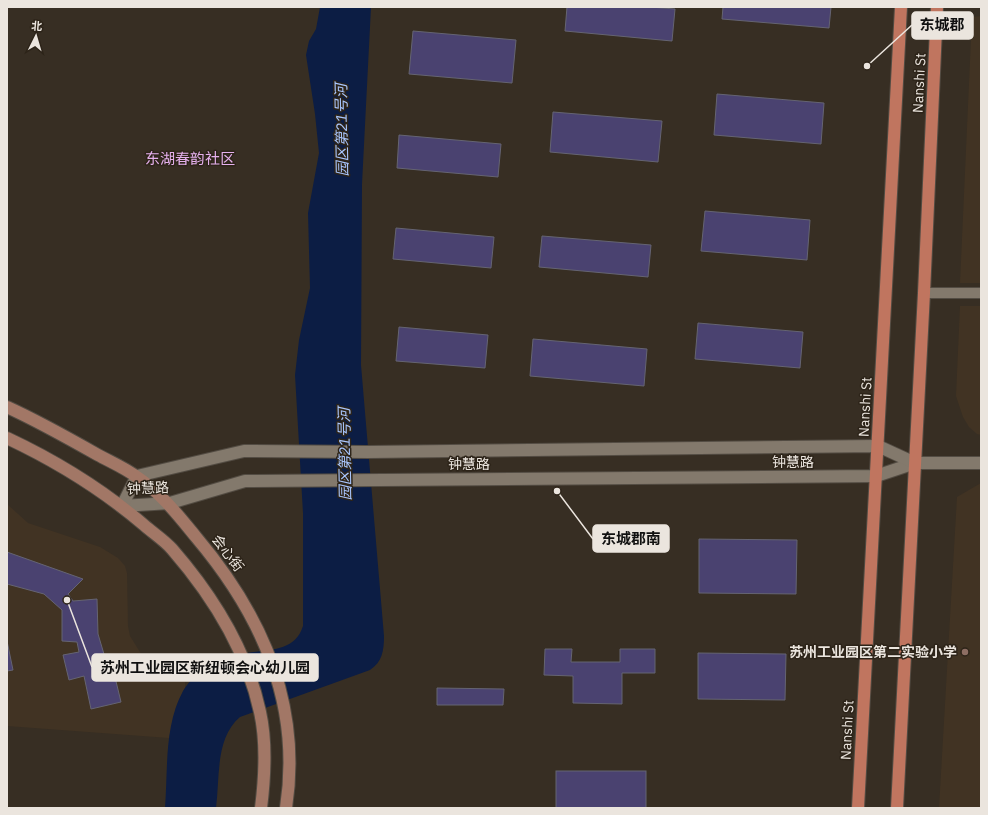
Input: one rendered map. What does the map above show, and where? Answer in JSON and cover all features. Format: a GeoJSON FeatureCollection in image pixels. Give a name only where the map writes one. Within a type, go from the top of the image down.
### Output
{"type":"FeatureCollection","features":[{"type":"Feature","properties":{"kind":"main road","name":"Nanshi St"},"geometry":{"type":"LineString","coordinates":[[858,808],[901,7]]}},
{"type":"Feature","properties":{"kind":"main road","name":"Nanshi St"},"geometry":{"type":"LineString","coordinates":[[897,808],[916,463],[937,7]]}},
{"type":"Feature","properties":{"kind":"main road","name":"会心街"},"geometry":{"type":"LineString","coordinates":[[7,407],[40,422],[137,476],[170,504],[227,575],[249,610],[267,647],[284,705],[290,756],[286,808]]}},
{"type":"Feature","properties":{"kind":"main road"},"geometry":{"type":"LineString","coordinates":[[7,438],[62,466],[122,506],[176,554],[204,589],[218,611],[239,652],[260,712],[265,752],[261,808]]}},
{"type":"Feature","properties":{"kind":"street","name":"钟慧路"},"geometry":{"type":"LineString","coordinates":[[916,463],[878,446],[368,452],[244,451],[137,476],[122,506],[170,504],[245,481],[876,476],[916,463],[981,463]]}},
{"type":"Feature","properties":{"kind":"lane"},"geometry":{"type":"LineString","coordinates":[[924,293],[981,293]]}},
{"type":"Feature","properties":{"kind":"shaded area"},"geometry":{"type":"Polygon","coordinates":[[[981,16],[981,283],[960,283],[972,17],[981,16]]]}},
{"type":"Feature","properties":{"kind":"shaded area"},"geometry":{"type":"Polygon","coordinates":[[[960,306],[981,306],[981,435],[977,434],[969,427],[963,417],[956,396],[960,306]]]}},
{"type":"Feature","properties":{"kind":"shaded area","name":"苏州工业园区第二实验小学"},"geometry":{"type":"Polygon","coordinates":[[[981,483],[981,808],[939,808],[957,497],[981,483]]]}},
{"type":"Feature","properties":{"kind":"shaded area"},"geometry":{"type":"Polygon","coordinates":[[[7,504],[28,523],[100,547],[118,558],[125,566],[127,573],[128,626],[130,636],[153,673],[162,668],[171,668],[180,673],[185,681],[185,688],[177,704],[169,738],[7,726],[7,504]]]}},
{"type":"Feature","properties":{"kind":"water","name":"园区第21号河"},"geometry":{"type":"Polygon","coordinates":[[[320,7],[371,7],[362,184],[361,365],[384,647],[380,660],[370,670],[240,717],[226,736],[222,747],[216,808],[165,808],[170,733],[177,705],[188,684],[202,671],[229,658],[247,653],[272,650],[288,645],[294,641],[303,626],[303,513],[295,375],[299,340],[310,288],[308,213],[319,153],[306,55],[309,41],[316,29],[320,7]]]}},
{"type":"Feature","properties":{"kind":"building"},"geometry":{"type":"Polygon","coordinates":[[[567,7],[650,7],[675,9],[672,41],[565,31],[567,7]]]}},
{"type":"Feature","properties":{"kind":"building"},"geometry":{"type":"Polygon","coordinates":[[[723,7],[831,7],[829,28],[722,19],[723,7]]]}},
{"type":"Feature","properties":{"kind":"building"},"geometry":{"type":"Polygon","coordinates":[[[413,31],[516,40],[512,83],[409,74],[413,31]]]}},
{"type":"Feature","properties":{"kind":"building"},"geometry":{"type":"Polygon","coordinates":[[[717,94],[824,103],[821,144],[714,135],[717,94]]]}},
{"type":"Feature","properties":{"kind":"building"},"geometry":{"type":"Polygon","coordinates":[[[553,112],[662,121],[658,162],[550,152],[553,112]]]}},
{"type":"Feature","properties":{"kind":"building"},"geometry":{"type":"Polygon","coordinates":[[[399,135],[501,144],[498,177],[397,168],[399,135]]]}},
{"type":"Feature","properties":{"kind":"building"},"geometry":{"type":"Polygon","coordinates":[[[705,211],[810,220],[807,260],[701,251],[705,211]]]}},
{"type":"Feature","properties":{"kind":"building"},"geometry":{"type":"Polygon","coordinates":[[[396,228],[494,237],[491,268],[393,259],[396,228]]]}},
{"type":"Feature","properties":{"kind":"building"},"geometry":{"type":"Polygon","coordinates":[[[542,236],[651,245],[648,277],[539,267],[542,236]]]}},
{"type":"Feature","properties":{"kind":"building"},"geometry":{"type":"Polygon","coordinates":[[[698,323],[803,332],[800,368],[695,359],[698,323]]]}},
{"type":"Feature","properties":{"kind":"building"},"geometry":{"type":"Polygon","coordinates":[[[399,327],[488,335],[485,368],[396,361],[399,327]]]}},
{"type":"Feature","properties":{"kind":"building"},"geometry":{"type":"Polygon","coordinates":[[[533,339],[647,349],[644,386],[530,376],[533,339]]]}},
{"type":"Feature","properties":{"kind":"building"},"geometry":{"type":"Polygon","coordinates":[[[699,539],[797,540],[796,594],[699,593],[699,539]]]}},
{"type":"Feature","properties":{"kind":"building"},"geometry":{"type":"Polygon","coordinates":[[[7,552],[83,579],[68,594],[73,601],[97,599],[98,634],[109,671],[113,669],[121,702],[91,709],[84,676],[69,680],[63,655],[79,652],[77,642],[62,641],[62,610],[44,594],[7,584],[7,552]]]}},
{"type":"Feature","properties":{"kind":"building"},"geometry":{"type":"Polygon","coordinates":[[[7,641],[13,670],[7,671],[7,641]]]}},
{"type":"Feature","properties":{"kind":"building"},"geometry":{"type":"Polygon","coordinates":[[[545,649],[572,649],[571,662],[620,662],[620,649],[655,649],[655,673],[622,673],[622,704],[573,703],[573,676],[544,675],[545,649]]]}},
{"type":"Feature","properties":{"kind":"building"},"geometry":{"type":"Polygon","coordinates":[[[698,653],[786,654],[785,700],[698,699],[698,653]]]}},
{"type":"Feature","properties":{"kind":"building"},"geometry":{"type":"Polygon","coordinates":[[[437,688],[504,689],[503,705],[437,705],[437,688]]]}},
{"type":"Feature","properties":{"kind":"building"},"geometry":{"type":"Polygon","coordinates":[[[556,771],[646,771],[646,808],[556,808],[556,771]]]}},
{"type":"Feature","properties":{"kind":"place","name":"东城郡"},"geometry":{"type":"Point","coordinates":[867,66]}},
{"type":"Feature","properties":{"kind":"place","name":"东城郡南"},"geometry":{"type":"Point","coordinates":[557,491]}},
{"type":"Feature","properties":{"kind":"place","name":"苏州工业园区新纽顿会心幼儿园"},"geometry":{"type":"Point","coordinates":[67,600]}},
{"type":"Feature","properties":{"kind":"place","name":"苏州工业园区第二实验小学"},"geometry":{"type":"Point","coordinates":[965,652]}},
{"type":"Feature","properties":{"kind":"district","name":"东湖春韵社区"},"geometry":{"type":"Point","coordinates":[190,159]}}]}
